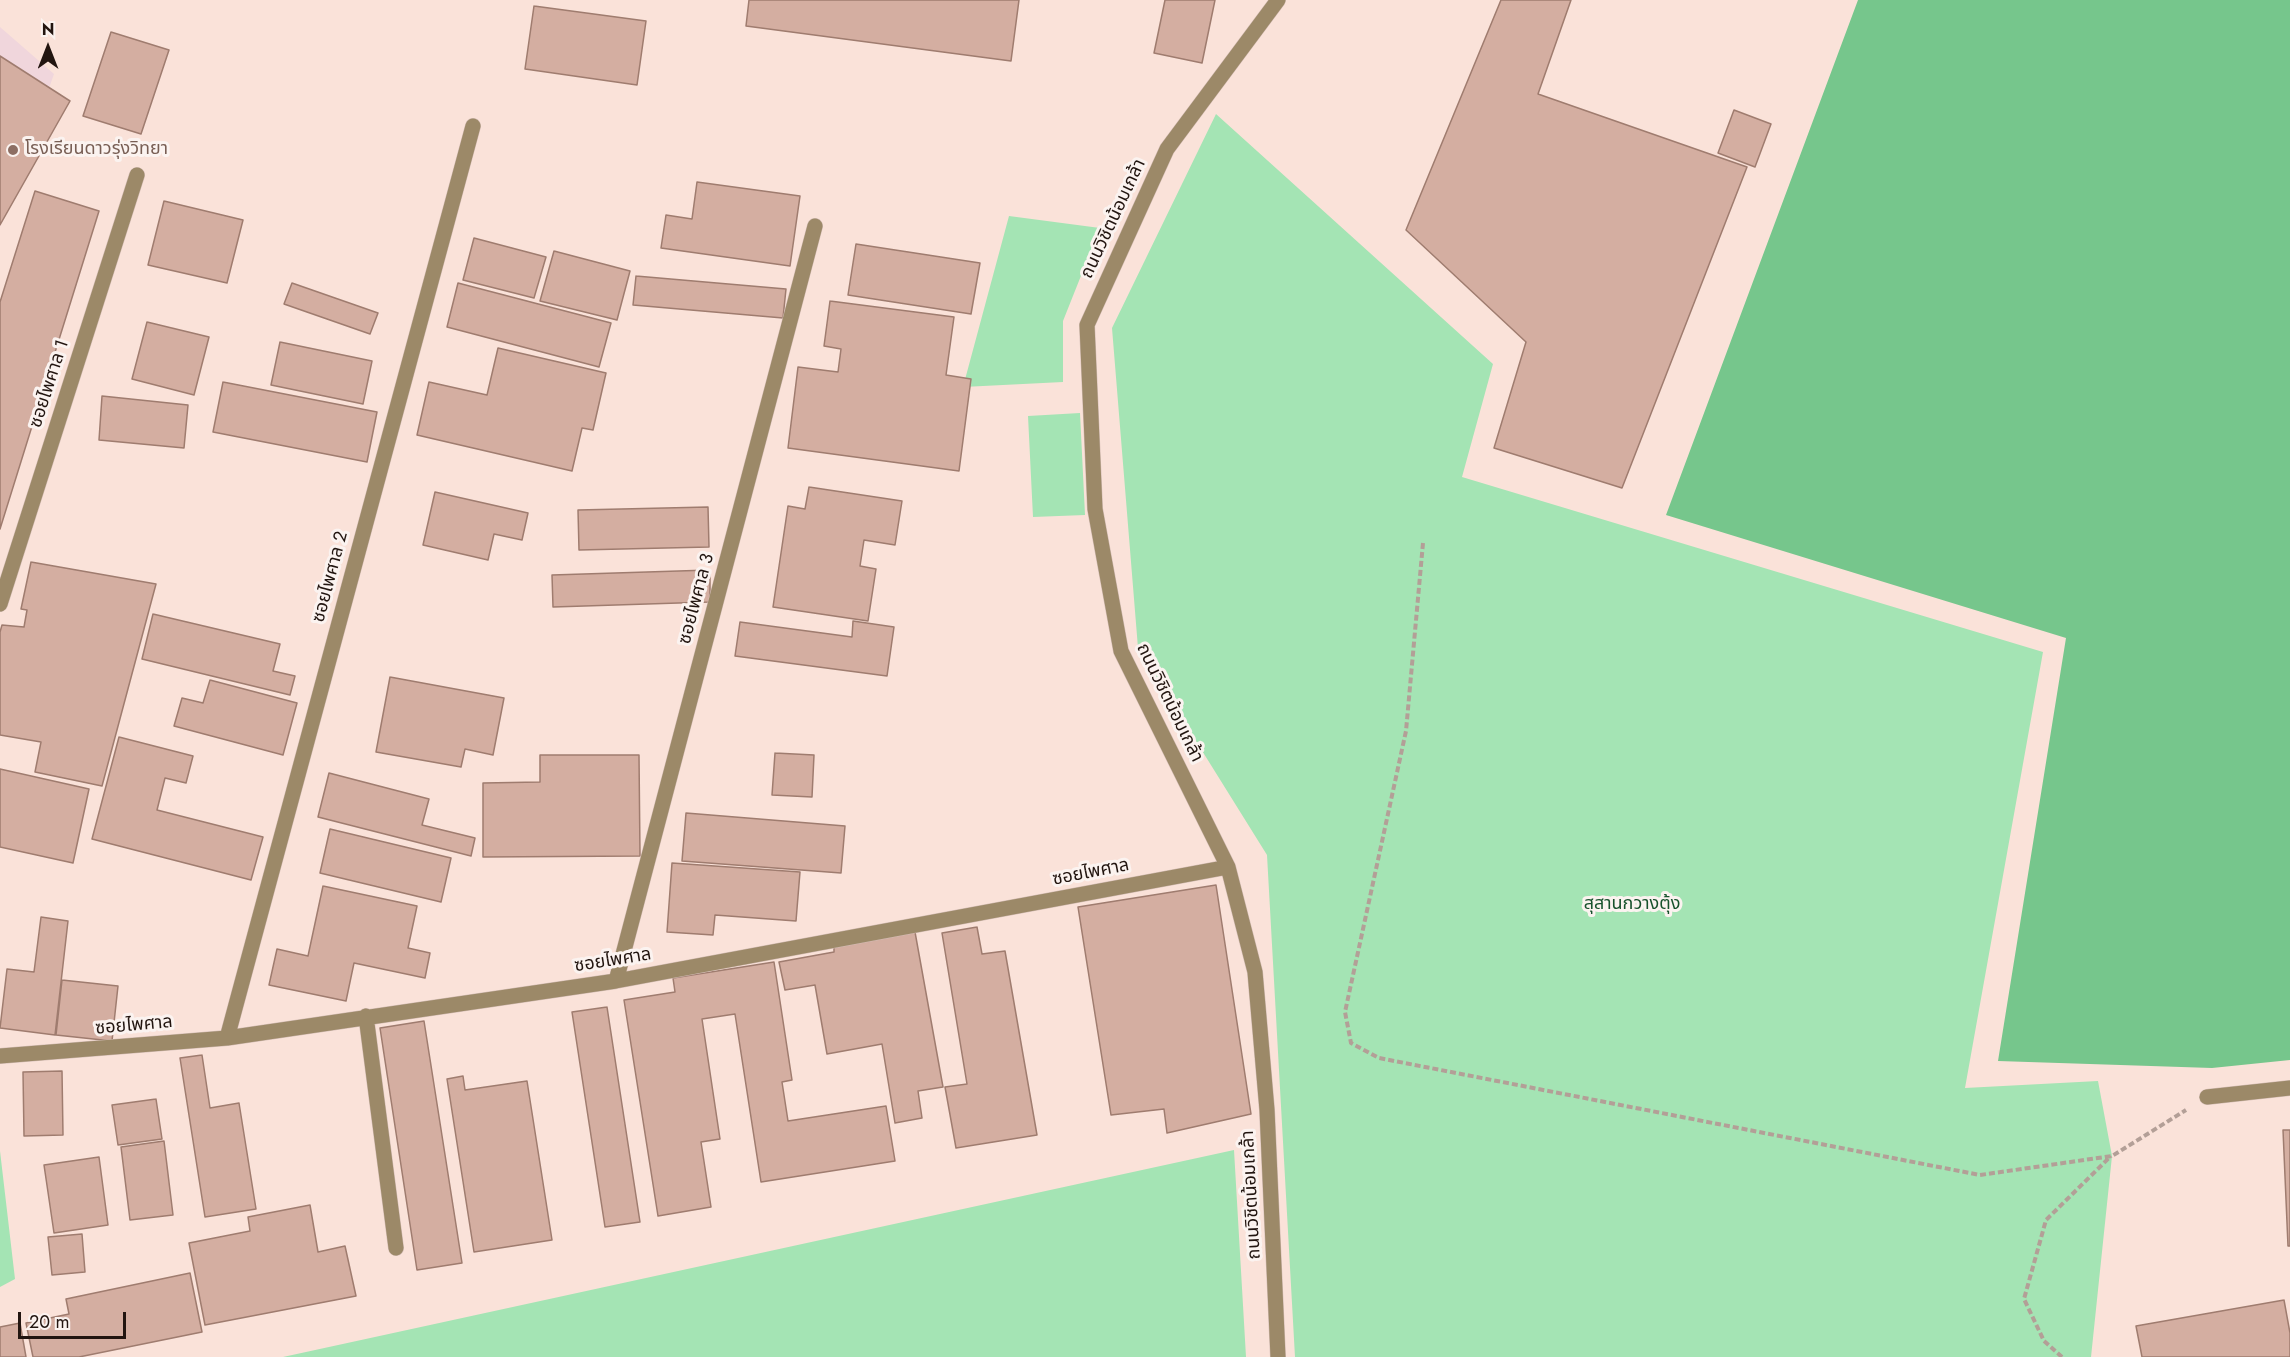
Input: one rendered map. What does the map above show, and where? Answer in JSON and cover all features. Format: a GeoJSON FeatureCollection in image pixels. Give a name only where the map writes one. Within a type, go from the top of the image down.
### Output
{"type":"FeatureCollection","features":[{"type":"Feature","properties":{"kind":"street","name":"ถนนวิชิตน้อมเกล้า"},"geometry":{"type":"LineString","coordinates":[[1278,0],[1167,149],[1086,325],[1095,508],[1121,651],[1228,867],[1256,972],[1267,1110],[1278,1357]]}},
{"type":"Feature","properties":{"kind":"street","name":"ซอยไพศาล 2"},"geometry":{"type":"LineString","coordinates":[[227,1038],[473,126]]}},
{"type":"Feature","properties":{"kind":"street","name":"ซอยไพศาล 1"},"geometry":{"type":"LineString","coordinates":[[0,604],[137,175]]}},
{"type":"Feature","properties":{"kind":"street","name":"ซอยไพศาล 3"},"geometry":{"type":"LineString","coordinates":[[616,981],[814,226]]}},
{"type":"Feature","properties":{"kind":"street","name":"ซอยไพศาล"},"geometry":{"type":"LineString","coordinates":[[0,1056],[227,1038],[616,981],[1228,867]]}},
{"type":"Feature","properties":{"kind":"street"},"geometry":{"type":"LineString","coordinates":[[366,1016],[396,1248]]}},
{"type":"Feature","properties":{"kind":"street"},"geometry":{"type":"LineString","coordinates":[[2207,1097],[2290,1088]]}},
{"type":"Feature","properties":{"kind":"path"},"geometry":{"type":"LineString","coordinates":[[1423,543],[1406,731],[1345,1012],[1351,1043],[1379,1058],[1980,1175],[2112,1156]]}},
{"type":"Feature","properties":{"kind":"path"},"geometry":{"type":"LineString","coordinates":[[2062,1357],[2044,1341],[2024,1299],[2046,1220],[2112,1156],[2207,1097]]}},
{"type":"Feature","properties":{"kind":"shaded area","name":"โรงเรียนดาวรุ่งวิทยา"},"geometry":{"type":"Polygon","coordinates":[[[0,27],[54,74],[0,227],[0,27]]]}},
{"type":"Feature","properties":{"kind":"green space"},"geometry":{"type":"Polygon","coordinates":[[[1858,0],[2290,0],[2290,1060],[2212,1068],[1998,1061],[2066,638],[1666,515],[1858,0]]]}},
{"type":"Feature","properties":{"kind":"green space","name":"สุสานกวางตุ้ง"},"geometry":{"type":"Polygon","coordinates":[[[1216,114],[1493,364],[1462,477],[2043,652],[1965,1088],[2098,1081],[2112,1156],[2091,1357],[1295,1357],[1267,855],[1138,648],[1112,328],[1216,114]]]}},
{"type":"Feature","properties":{"kind":"green space"},"geometry":{"type":"Polygon","coordinates":[[[1009,216],[1100,228],[1063,321],[1063,382],[963,387],[1009,216]]]}},
{"type":"Feature","properties":{"kind":"green space"},"geometry":{"type":"Polygon","coordinates":[[[1080,413],[1085,515],[1033,517],[1028,416],[1080,413]]]}},
{"type":"Feature","properties":{"kind":"green space"},"geometry":{"type":"Polygon","coordinates":[[[1234,1150],[1246,1357],[283,1357],[1234,1150]]]}},
{"type":"Feature","properties":{"kind":"green space"},"geometry":{"type":"Polygon","coordinates":[[[0,1151],[15,1279],[0,1287],[0,1151]]]}},
{"type":"Feature","properties":{"kind":"building"},"geometry":{"type":"Polygon","coordinates":[[[749,0],[1019,0],[1011,61],[746,26],[749,0]]]}},
{"type":"Feature","properties":{"kind":"building"},"geometry":{"type":"Polygon","coordinates":[[[1165,0],[1215,0],[1202,63],[1154,53],[1165,0]]]}},
{"type":"Feature","properties":{"kind":"building"},"geometry":{"type":"Polygon","coordinates":[[[1501,0],[1571,0],[1538,94],[1747,167],[1622,488],[1494,448],[1526,342],[1406,230],[1501,0]]]}},
{"type":"Feature","properties":{"kind":"building"},"geometry":{"type":"Polygon","coordinates":[[[534,6],[646,21],[637,85],[525,69],[534,6]]]}},
{"type":"Feature","properties":{"kind":"building"},"geometry":{"type":"Polygon","coordinates":[[[111,32],[169,50],[141,134],[83,116],[111,32]]]}},
{"type":"Feature","properties":{"kind":"building","name":"โรงเรียนดาวรุ่งวิทยา"},"geometry":{"type":"Polygon","coordinates":[[[0,56],[70,101],[0,225],[0,56]]]}},
{"type":"Feature","properties":{"kind":"building"},"geometry":{"type":"Polygon","coordinates":[[[1734,110],[1771,124],[1755,167],[1718,153],[1734,110]]]}},
{"type":"Feature","properties":{"kind":"building"},"geometry":{"type":"Polygon","coordinates":[[[697,182],[800,196],[790,266],[661,248],[666,215],[692,219],[697,182]]]}},
{"type":"Feature","properties":{"kind":"building"},"geometry":{"type":"Polygon","coordinates":[[[35,191],[99,211],[0,529],[0,302],[35,191]]]}},
{"type":"Feature","properties":{"kind":"building"},"geometry":{"type":"Polygon","coordinates":[[[164,201],[243,220],[227,283],[148,265],[164,201]]]}},
{"type":"Feature","properties":{"kind":"building"},"geometry":{"type":"Polygon","coordinates":[[[474,238],[546,257],[534,298],[463,280],[474,238]]]}},
{"type":"Feature","properties":{"kind":"building"},"geometry":{"type":"Polygon","coordinates":[[[856,244],[980,263],[971,314],[848,295],[856,244]]]}},
{"type":"Feature","properties":{"kind":"building"},"geometry":{"type":"Polygon","coordinates":[[[554,251],[630,271],[617,320],[540,301],[554,251]]]}},
{"type":"Feature","properties":{"kind":"building"},"geometry":{"type":"Polygon","coordinates":[[[636,276],[786,289],[783,318],[633,305],[636,276]]]}},
{"type":"Feature","properties":{"kind":"building"},"geometry":{"type":"Polygon","coordinates":[[[292,283],[378,313],[370,334],[284,304],[292,283]]]}},
{"type":"Feature","properties":{"kind":"building"},"geometry":{"type":"Polygon","coordinates":[[[458,283],[611,323],[599,367],[447,327],[458,283]]]}},
{"type":"Feature","properties":{"kind":"building"},"geometry":{"type":"Polygon","coordinates":[[[830,301],[954,317],[946,375],[971,379],[959,471],[788,448],[798,367],[838,372],[841,349],[824,346],[830,301]]]}},
{"type":"Feature","properties":{"kind":"building"},"geometry":{"type":"Polygon","coordinates":[[[147,322],[209,337],[194,395],[132,379],[147,322]]]}},
{"type":"Feature","properties":{"kind":"building"},"geometry":{"type":"Polygon","coordinates":[[[280,342],[372,361],[363,404],[271,385],[280,342]]]}},
{"type":"Feature","properties":{"kind":"building"},"geometry":{"type":"Polygon","coordinates":[[[498,348],[606,373],[593,430],[582,428],[572,471],[417,435],[429,382],[487,395],[498,348]]]}},
{"type":"Feature","properties":{"kind":"building"},"geometry":{"type":"Polygon","coordinates":[[[223,382],[377,412],[367,462],[213,432],[223,382]]]}},
{"type":"Feature","properties":{"kind":"building"},"geometry":{"type":"Polygon","coordinates":[[[102,396],[188,405],[184,448],[99,440],[102,396]]]}},
{"type":"Feature","properties":{"kind":"building"},"geometry":{"type":"Polygon","coordinates":[[[809,487],[902,501],[895,545],[864,540],[860,566],[876,569],[868,621],[773,607],[788,506],[805,509],[809,487]]]}},
{"type":"Feature","properties":{"kind":"building"},"geometry":{"type":"Polygon","coordinates":[[[435,492],[528,513],[522,540],[494,534],[488,560],[423,545],[435,492]]]}},
{"type":"Feature","properties":{"kind":"building"},"geometry":{"type":"Polygon","coordinates":[[[708,507],[709,547],[579,550],[578,510],[708,507]]]}},
{"type":"Feature","properties":{"kind":"building"},"geometry":{"type":"Polygon","coordinates":[[[31,562],[156,584],[102,786],[35,772],[41,742],[0,735],[0,632],[2,625],[24,627],[27,610],[21,609],[31,562]]]}},
{"type":"Feature","properties":{"kind":"building"},"geometry":{"type":"Polygon","coordinates":[[[710,570],[710,602],[553,607],[552,575],[710,570]]]}},
{"type":"Feature","properties":{"kind":"building"},"geometry":{"type":"Polygon","coordinates":[[[153,614],[280,644],[273,671],[295,676],[290,695],[142,659],[153,614]]]}},
{"type":"Feature","properties":{"kind":"building"},"geometry":{"type":"Polygon","coordinates":[[[853,621],[894,627],[887,676],[735,656],[740,622],[852,637],[853,621]]]}},
{"type":"Feature","properties":{"kind":"building"},"geometry":{"type":"Polygon","coordinates":[[[390,677],[504,698],[493,755],[465,749],[461,767],[376,752],[390,677]]]}},
{"type":"Feature","properties":{"kind":"building"},"geometry":{"type":"Polygon","coordinates":[[[210,680],[297,703],[283,755],[174,726],[182,698],[203,703],[210,680]]]}},
{"type":"Feature","properties":{"kind":"building"},"geometry":{"type":"Polygon","coordinates":[[[119,737],[193,756],[186,783],[165,778],[157,810],[263,837],[251,880],[92,839],[119,737]]]}},
{"type":"Feature","properties":{"kind":"building"},"geometry":{"type":"Polygon","coordinates":[[[775,753],[814,755],[812,797],[772,795],[775,753]]]}},
{"type":"Feature","properties":{"kind":"building"},"geometry":{"type":"Polygon","coordinates":[[[540,755],[639,755],[640,856],[483,857],[483,783],[540,782],[540,755]]]}},
{"type":"Feature","properties":{"kind":"building"},"geometry":{"type":"Polygon","coordinates":[[[0,769],[89,789],[73,863],[0,847],[0,769]]]}},
{"type":"Feature","properties":{"kind":"building"},"geometry":{"type":"Polygon","coordinates":[[[329,773],[429,799],[422,825],[475,838],[471,856],[318,817],[329,773]]]}},
{"type":"Feature","properties":{"kind":"building"},"geometry":{"type":"Polygon","coordinates":[[[686,813],[845,826],[841,873],[682,861],[686,813]]]}},
{"type":"Feature","properties":{"kind":"building"},"geometry":{"type":"Polygon","coordinates":[[[330,829],[451,858],[441,902],[320,873],[330,829]]]}},
{"type":"Feature","properties":{"kind":"building"},"geometry":{"type":"Polygon","coordinates":[[[672,863],[800,872],[796,921],[715,915],[713,935],[667,932],[672,863]]]}},
{"type":"Feature","properties":{"kind":"building"},"geometry":{"type":"Polygon","coordinates":[[[1216,885],[1251,1114],[1167,1133],[1164,1109],[1111,1115],[1078,907],[1216,885]]]}},
{"type":"Feature","properties":{"kind":"building"},"geometry":{"type":"Polygon","coordinates":[[[323,886],[417,906],[408,948],[430,953],[425,978],[354,963],[346,1001],[269,985],[277,949],[308,956],[323,886]]]}},
{"type":"Feature","properties":{"kind":"building"},"geometry":{"type":"Polygon","coordinates":[[[41,917],[68,921],[55,1035],[0,1028],[7,969],[34,972],[41,917]]]}},
{"type":"Feature","properties":{"kind":"building"},"geometry":{"type":"Polygon","coordinates":[[[977,927],[982,954],[1005,951],[1037,1135],[956,1148],[945,1087],[967,1084],[942,933],[977,927]]]}},
{"type":"Feature","properties":{"kind":"building"},"geometry":{"type":"Polygon","coordinates":[[[915,932],[943,1087],[918,1091],[922,1118],[895,1123],[882,1044],[827,1054],[815,985],[785,990],[779,962],[834,952],[834,947],[915,932]]]}},
{"type":"Feature","properties":{"kind":"building"},"geometry":{"type":"Polygon","coordinates":[[[774,962],[792,1080],[782,1082],[788,1121],[886,1106],[895,1161],[761,1182],[735,1014],[702,1019],[720,1139],[701,1142],[711,1207],[658,1216],[624,1000],[675,992],[673,978],[774,962]]]}},
{"type":"Feature","properties":{"kind":"building"},"geometry":{"type":"Polygon","coordinates":[[[62,980],[118,986],[112,1041],[56,1035],[62,980]]]}},
{"type":"Feature","properties":{"kind":"building"},"geometry":{"type":"Polygon","coordinates":[[[607,1007],[640,1222],[605,1227],[572,1012],[607,1007]]]}},
{"type":"Feature","properties":{"kind":"building"},"geometry":{"type":"Polygon","coordinates":[[[424,1021],[462,1263],[417,1270],[380,1028],[424,1021]]]}},
{"type":"Feature","properties":{"kind":"building"},"geometry":{"type":"Polygon","coordinates":[[[202,1055],[210,1108],[239,1103],[256,1209],[205,1217],[180,1058],[202,1055]]]}},
{"type":"Feature","properties":{"kind":"building"},"geometry":{"type":"Polygon","coordinates":[[[62,1071],[63,1135],[24,1136],[23,1072],[62,1071]]]}},
{"type":"Feature","properties":{"kind":"building"},"geometry":{"type":"Polygon","coordinates":[[[463,1076],[465,1090],[527,1081],[552,1240],[474,1252],[447,1079],[463,1076]]]}},
{"type":"Feature","properties":{"kind":"building"},"geometry":{"type":"Polygon","coordinates":[[[156,1099],[162,1139],[118,1145],[112,1105],[156,1099]]]}},
{"type":"Feature","properties":{"kind":"building"},"geometry":{"type":"Polygon","coordinates":[[[2283,1130],[2290,1130],[2290,1246],[2288,1246],[2283,1130]]]}},
{"type":"Feature","properties":{"kind":"building"},"geometry":{"type":"Polygon","coordinates":[[[164,1141],[173,1215],[130,1220],[121,1147],[164,1141]]]}},
{"type":"Feature","properties":{"kind":"building"},"geometry":{"type":"Polygon","coordinates":[[[99,1157],[108,1225],[54,1233],[44,1165],[99,1157]]]}},
{"type":"Feature","properties":{"kind":"building"},"geometry":{"type":"Polygon","coordinates":[[[310,1205],[318,1252],[345,1246],[356,1296],[205,1325],[189,1243],[250,1231],[248,1217],[310,1205]]]}},
{"type":"Feature","properties":{"kind":"building"},"geometry":{"type":"Polygon","coordinates":[[[82,1234],[85,1272],[52,1275],[48,1237],[82,1234]]]}},
{"type":"Feature","properties":{"kind":"building"},"geometry":{"type":"Polygon","coordinates":[[[190,1273],[202,1332],[79,1357],[33,1357],[26,1323],[69,1314],[66,1299],[190,1273]]]}},
{"type":"Feature","properties":{"kind":"building"},"geometry":{"type":"Polygon","coordinates":[[[2284,1300],[2290,1333],[2290,1357],[2142,1357],[2136,1326],[2284,1300]]]}},
{"type":"Feature","properties":{"kind":"building"},"geometry":{"type":"Polygon","coordinates":[[[20,1323],[26,1357],[0,1357],[0,1327],[20,1323]]]}},
{"type":"Feature","properties":{"kind":"place","name":"โรงเรียนดาวรุ่งวิทยา"},"geometry":{"type":"Point","coordinates":[13,150]}}]}
